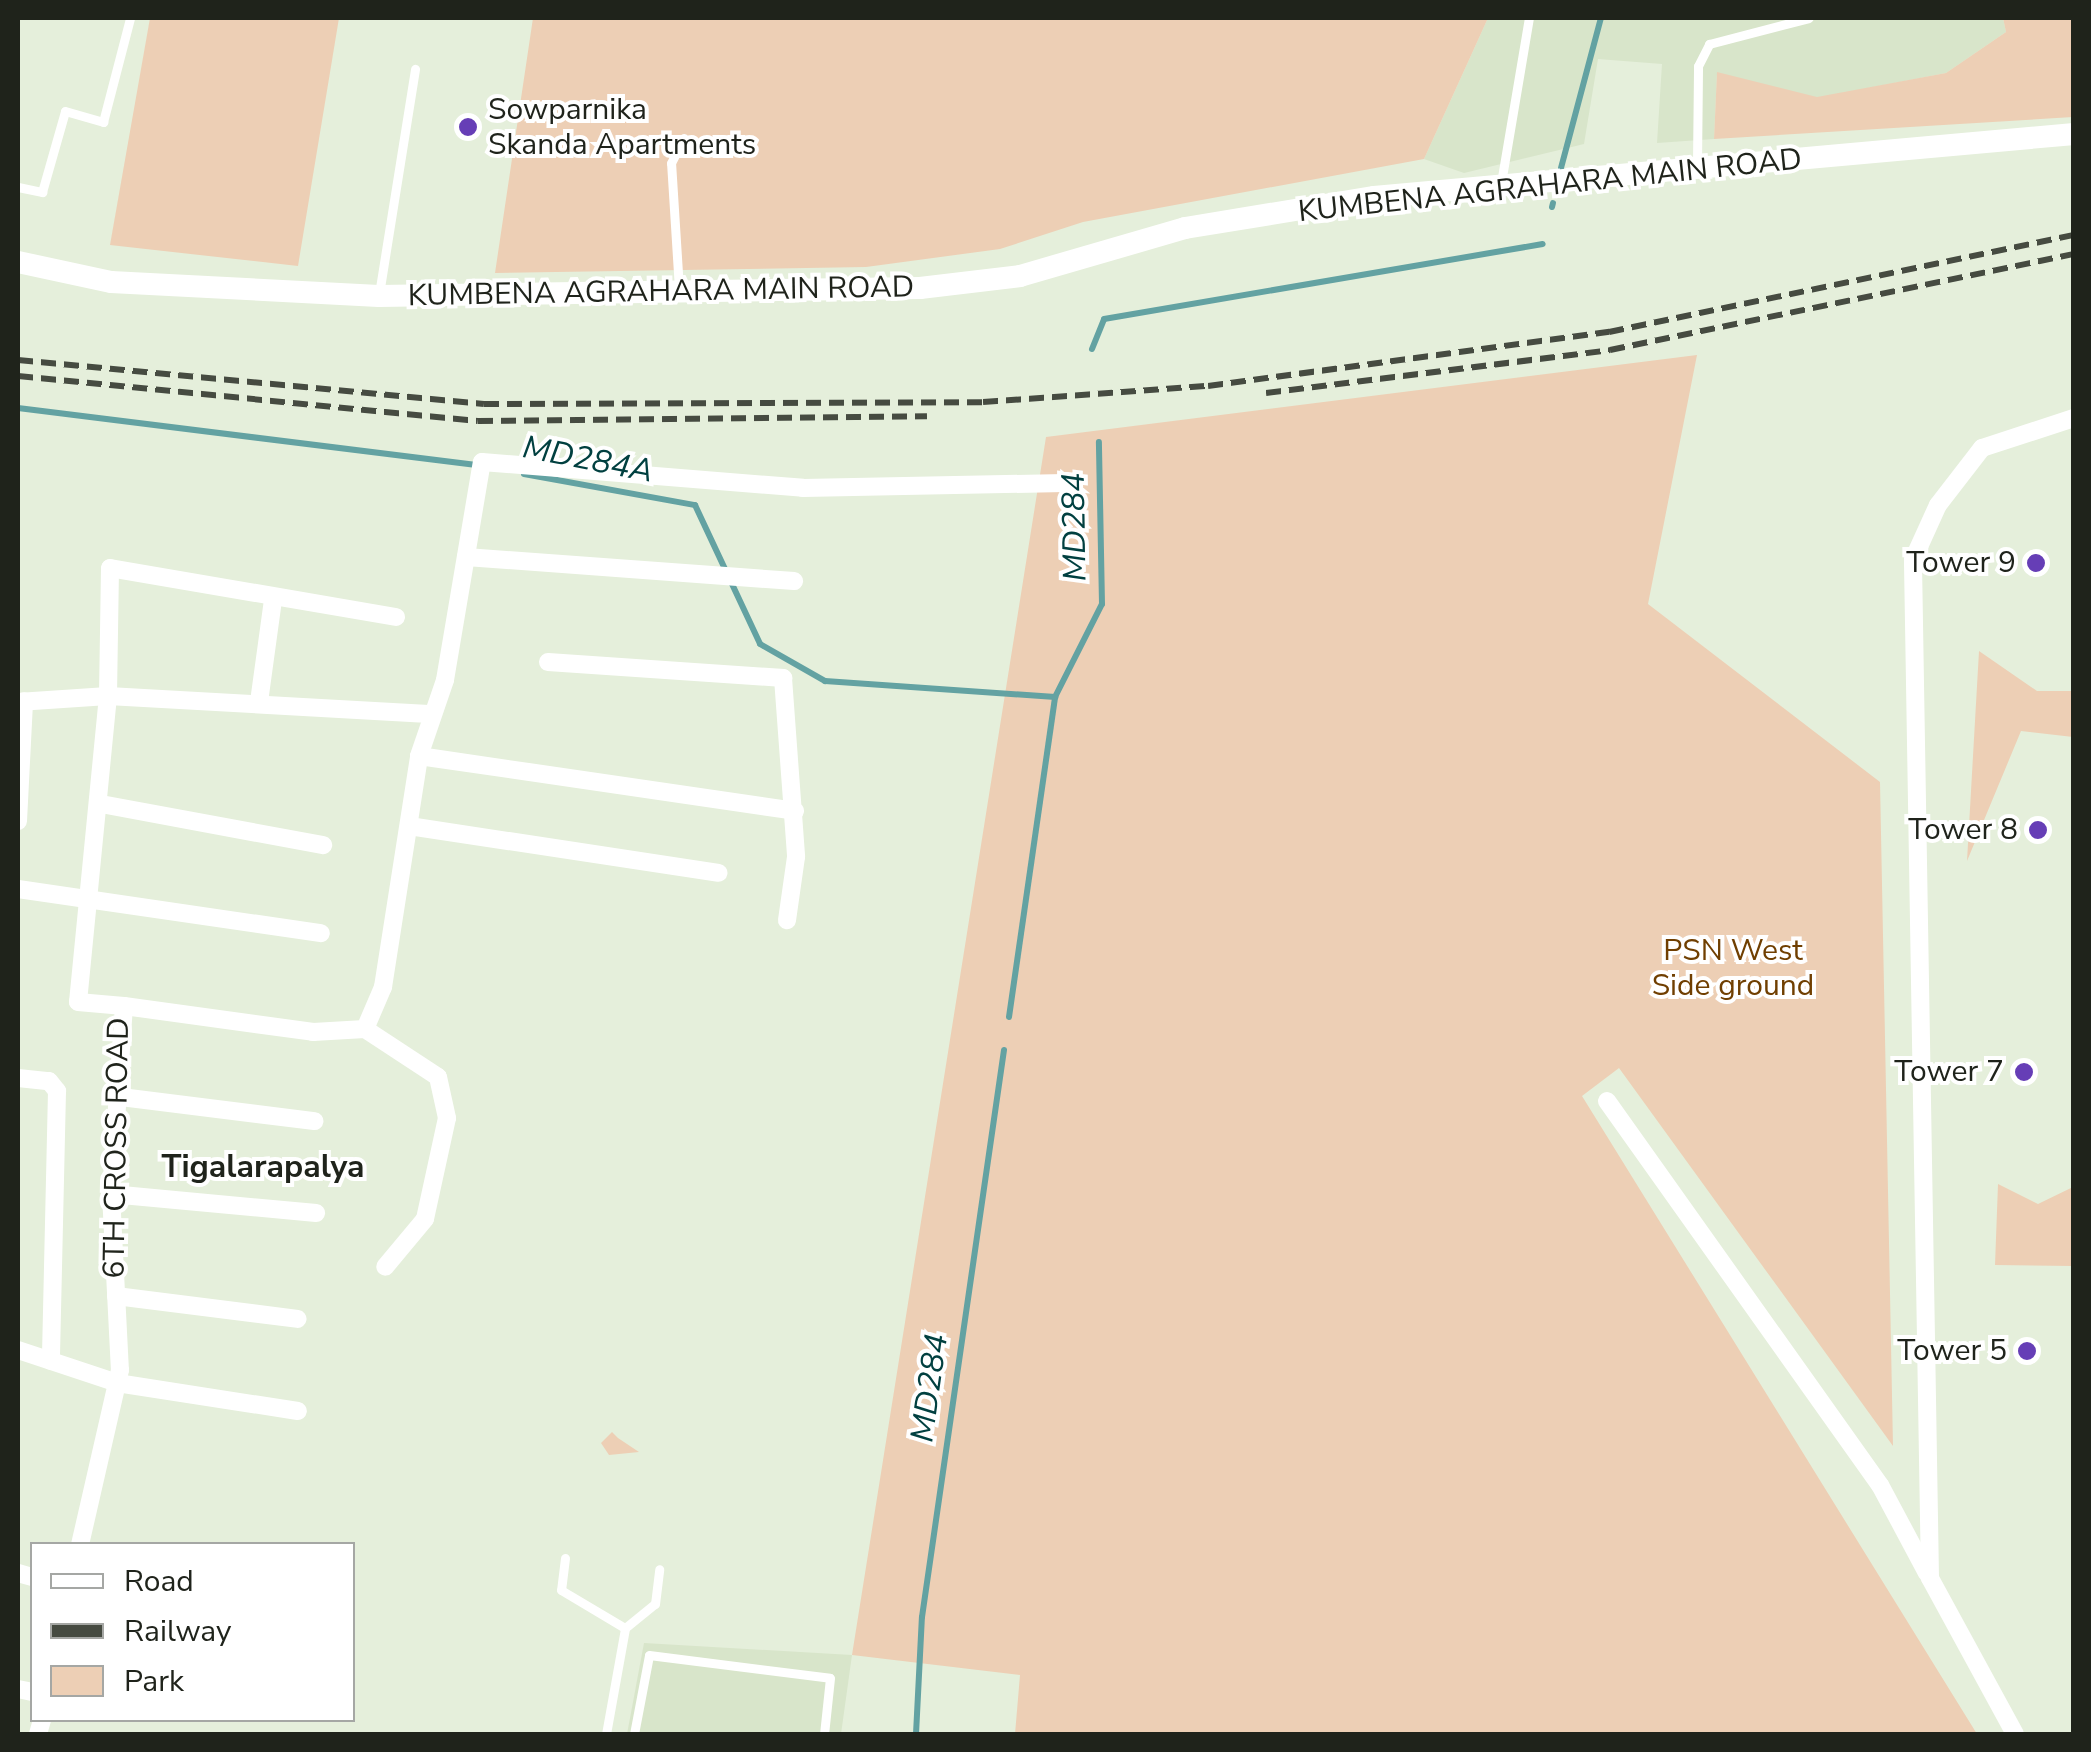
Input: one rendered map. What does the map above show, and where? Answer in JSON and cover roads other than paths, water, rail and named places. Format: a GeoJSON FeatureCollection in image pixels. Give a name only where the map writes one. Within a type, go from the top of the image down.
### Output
{"type":"FeatureCollection","features":[{"type":"Feature","properties":{"kind":"street","name":"KUMBENA AGRAHARA MAIN ROAD"},"geometry":{"type":"LineString","coordinates":[[18,262],[111,282],[379,296],[678,297],[1020,276],[1184,228],[1501,186],[1697,172],[2074,134]]}},
{"type":"Feature","properties":{"kind":"street"},"geometry":{"type":"LineString","coordinates":[[1930,1578],[1913,560],[1938,505],[1982,448],[2074,418]]}},
{"type":"Feature","properties":{"kind":"street"},"geometry":{"type":"LineString","coordinates":[[364,1029],[383,987],[419,756],[428,714],[445,680],[482,462],[804,488],[1065,483]]}},
{"type":"Feature","properties":{"kind":"street"},"geometry":{"type":"LineString","coordinates":[[466,556],[794,581]]}},
{"type":"Feature","properties":{"kind":"street","name":"6TH CROSS ROAD"},"geometry":{"type":"LineString","coordinates":[[80,1542],[117,1384],[111,1194],[114,1096],[124,1006],[78,1002],[102,804],[110,568],[273,600]]}},
{"type":"Feature","properties":{"kind":"street"},"geometry":{"type":"LineString","coordinates":[[259,702],[273,600],[396,617]]}},
{"type":"Feature","properties":{"kind":"street"},"geometry":{"type":"LineString","coordinates":[[548,662],[784,678],[795,811],[786,920]]}},
{"type":"Feature","properties":{"kind":"street"},"geometry":{"type":"LineString","coordinates":[[18,821],[21,702],[108,696],[428,714]]}},
{"type":"Feature","properties":{"kind":"street"},"geometry":{"type":"LineString","coordinates":[[419,756],[795,811]]}},
{"type":"Feature","properties":{"kind":"street"},"geometry":{"type":"LineString","coordinates":[[102,804],[324,846]]}},
{"type":"Feature","properties":{"kind":"street"},"geometry":{"type":"LineString","coordinates":[[409,826],[718,873]]}},
{"type":"Feature","properties":{"kind":"street"},"geometry":{"type":"LineString","coordinates":[[18,889],[321,933]]}},
{"type":"Feature","properties":{"kind":"street"},"geometry":{"type":"LineString","coordinates":[[124,1006],[313,1032],[364,1029],[447,1088],[425,1218],[385,1268]]}},
{"type":"Feature","properties":{"kind":"street"},"geometry":{"type":"LineString","coordinates":[[18,1078],[48,1080],[58,1091],[51,1361]]}},
{"type":"Feature","properties":{"kind":"street"},"geometry":{"type":"LineString","coordinates":[[114,1096],[314,1121]]}},
{"type":"Feature","properties":{"kind":"street"},"geometry":{"type":"LineString","coordinates":[[1607,1100],[1880,1485],[2015,1734]]}},
{"type":"Feature","properties":{"kind":"street"},"geometry":{"type":"LineString","coordinates":[[111,1194],[316,1213]]}},
{"type":"Feature","properties":{"kind":"street"},"geometry":{"type":"LineString","coordinates":[[116,1296],[298,1318]]}},
{"type":"Feature","properties":{"kind":"street"},"geometry":{"type":"LineString","coordinates":[[18,1350],[117,1384],[298,1411]]}},
{"type":"Feature","properties":{"kind":"lane"},"geometry":{"type":"LineString","coordinates":[[18,187],[42,192],[64,112],[103,122],[130,18]]}},
{"type":"Feature","properties":{"kind":"lane"},"geometry":{"type":"LineString","coordinates":[[1501,186],[1529,18]]}},
{"type":"Feature","properties":{"kind":"lane"},"geometry":{"type":"LineString","coordinates":[[1697,172],[1698,66],[1708,44],[1809,18]]}},
{"type":"Feature","properties":{"kind":"lane"},"geometry":{"type":"LineString","coordinates":[[379,296],[415,69]]}},
{"type":"Feature","properties":{"kind":"lane"},"geometry":{"type":"LineString","coordinates":[[678,297],[671,163],[684,138]]}},
{"type":"Feature","properties":{"kind":"lane"},"geometry":{"type":"LineString","coordinates":[[564,1558],[561,1590],[624,1628]]}},
{"type":"Feature","properties":{"kind":"lane"},"geometry":{"type":"LineString","coordinates":[[606,1734],[624,1628],[655,1604],[659,1569]]}},
{"type":"Feature","properties":{"kind":"lane"},"geometry":{"type":"LineString","coordinates":[[634,1734],[648,1655],[830,1678],[824,1734]]}},
{"type":"Feature","properties":{"kind":"waterway","name":"MD284"},"geometry":{"type":"LineString","coordinates":[[1561,168],[1601,18]]}},
{"type":"Feature","properties":{"kind":"waterway","name":"MD284"},"geometry":{"type":"LineString","coordinates":[[1552,207],[1553,203]]}},
{"type":"Feature","properties":{"kind":"waterway","name":"MD284"},"geometry":{"type":"LineString","coordinates":[[1092,349],[1104,319],[1543,244]]}},
{"type":"Feature","properties":{"kind":"waterway","name":"MD284A"},"geometry":{"type":"LineString","coordinates":[[18,408],[478,465]]}},
{"type":"Feature","properties":{"kind":"waterway","name":"MD284"},"geometry":{"type":"LineString","coordinates":[[1009,1017],[1055,697],[1102,604],[1099,442]]}},
{"type":"Feature","properties":{"kind":"waterway","name":"MD284A"},"geometry":{"type":"LineString","coordinates":[[524,474],[695,505],[760,644],[825,681],[1055,697]]}},
{"type":"Feature","properties":{"kind":"waterway","name":"MD284"},"geometry":{"type":"LineString","coordinates":[[916,1734],[922,1617],[1004,1050]]}},
{"type":"Feature","properties":{"kind":"railway"},"geometry":{"type":"LineString","coordinates":[[18,360],[484,404],[983,402],[1208,386],[1609,332],[2074,235]]}},
{"type":"Feature","properties":{"kind":"railway"},"geometry":{"type":"LineString","coordinates":[[1266,393],[1610,350],[2074,254]]}},
{"type":"Feature","properties":{"kind":"railway"},"geometry":{"type":"LineString","coordinates":[[18,376],[478,421],[927,416]]}},
{"type":"Feature","properties":{"kind":"place","name":"Sowparnika Skanda Apartments"},"geometry":{"type":"Point","coordinates":[468,127]}},
{"type":"Feature","properties":{"kind":"place","name":"Tower 9"},"geometry":{"type":"Point","coordinates":[2036,563]}},
{"type":"Feature","properties":{"kind":"place","name":"Tower 8"},"geometry":{"type":"Point","coordinates":[2038,830]}},
{"type":"Feature","properties":{"kind":"place","name":"Tower 7"},"geometry":{"type":"Point","coordinates":[2024,1072]}},
{"type":"Feature","properties":{"kind":"place","name":"Tower 5"},"geometry":{"type":"Point","coordinates":[2027,1351]}},
{"type":"Feature","properties":{"kind":"district","name":"Tigalarapalya"},"geometry":{"type":"Point","coordinates":[263,1167]}},
{"type":"Feature","properties":{"kind":"park label","name":"PSN West Side ground"},"geometry":{"type":"Point","coordinates":[1733,968]}}]}
